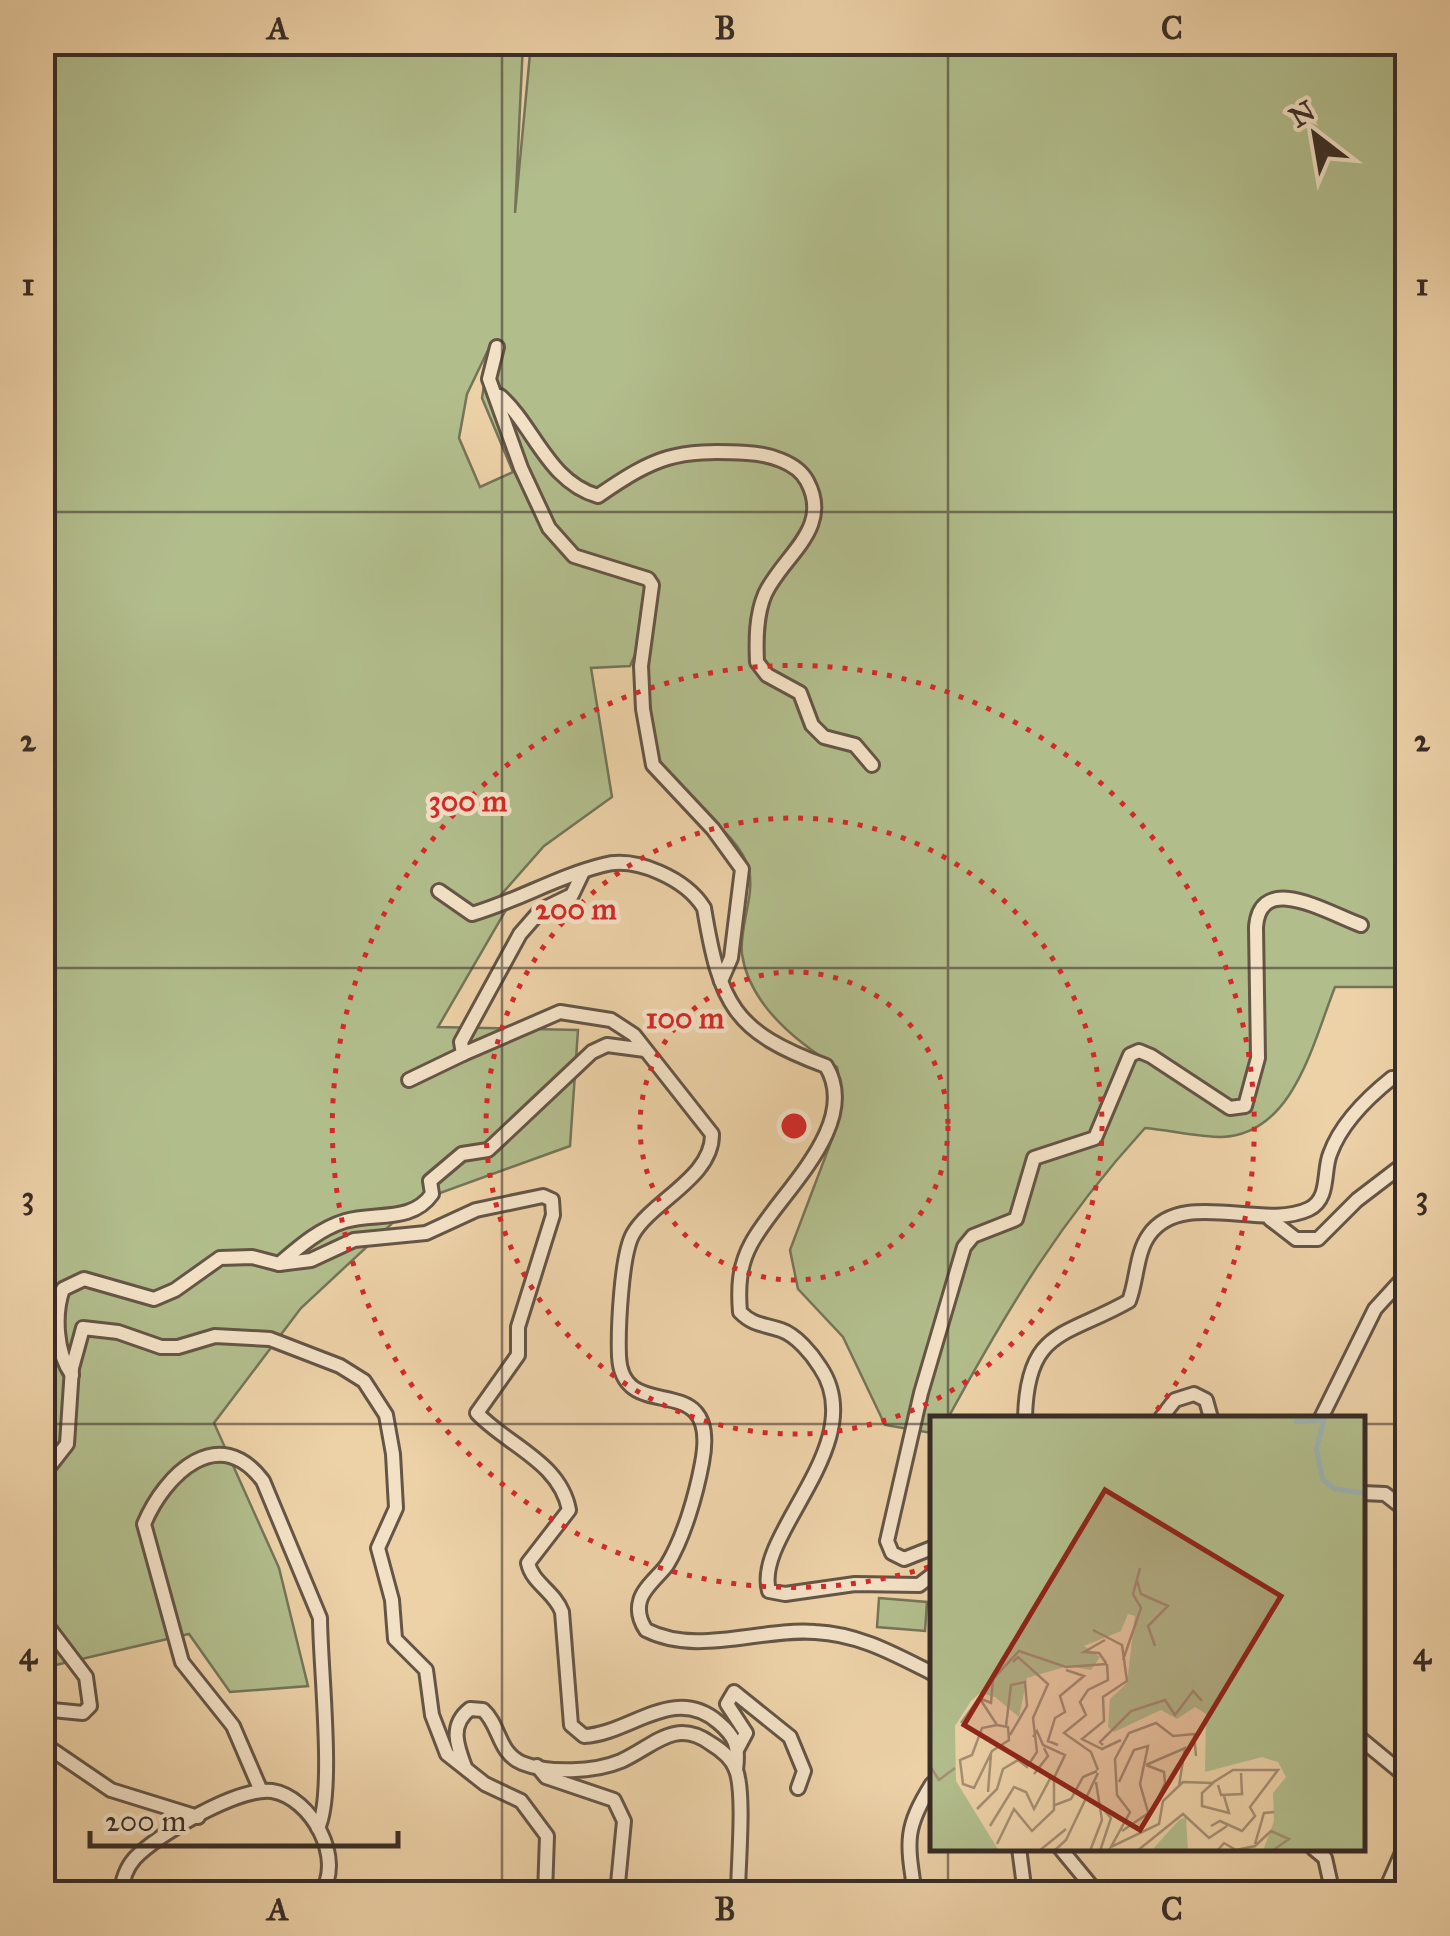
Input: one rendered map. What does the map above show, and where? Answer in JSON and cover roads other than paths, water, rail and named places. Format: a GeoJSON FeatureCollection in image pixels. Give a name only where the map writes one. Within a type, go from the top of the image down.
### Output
{"type":"FeatureCollection","features":[{"type":"Feature","properties":{"kind":"street"},"geometry":{"type":"LineString","coordinates":[[497,347],[490,362],[494,392],[520,468],[549,528],[574,556],[648,579],[652,585],[642,666],[643,710],[653,765],[713,829],[742,869],[732,958],[721,981]]}},
{"type":"Feature","properties":{"kind":"street"},"geometry":{"type":"LineString","coordinates":[[494,392],[538,451],[583,492],[598,496],[644,464],[684,453],[752,453],[790,464],[804,475],[816,512],[810,530],[766,592],[760,610],[757,662],[767,675],[800,693],[812,725],[824,737],[855,745],[872,765]]}},
{"type":"Feature","properties":{"kind":"street"},"geometry":{"type":"LineString","coordinates":[[438,892],[472,914],[603,865],[636,866],[685,886],[704,908],[730,1006],[751,1030],[826,1066],[834,1078],[833,1104],[825,1134],[802,1176],[752,1240],[742,1264],[740,1312],[752,1324],[786,1331],[804,1348],[830,1385],[836,1404],[810,1487],[774,1555],[766,1581],[769,1591],[785,1594],[855,1584],[919,1585],[930,1577]]}},
{"type":"Feature","properties":{"kind":"street"},"geometry":{"type":"LineString","coordinates":[[463,1054],[464,1030],[520,934],[541,910],[572,895],[582,874]]}},
{"type":"Feature","properties":{"kind":"street"},"geometry":{"type":"LineString","coordinates":[[930,1549],[904,1559],[892,1553],[887,1542],[924,1379],[964,1247],[973,1236],[1016,1219],[1034,1158],[1094,1138],[1130,1055],[1139,1051],[1151,1056],[1230,1108],[1245,1106],[1258,1058],[1256,927],[1258,909],[1266,899],[1280,895],[1361,925]]}},
{"type":"Feature","properties":{"kind":"street"},"geometry":{"type":"LineString","coordinates":[[409,1080],[560,1012],[578,1012],[624,1025],[703,1118],[712,1143],[691,1174],[632,1235],[625,1275],[619,1355],[622,1377],[630,1390],[640,1394],[684,1401],[697,1414],[703,1434],[702,1462],[676,1546],[640,1598],[639,1619],[646,1630],[677,1639],[836,1634],[868,1641],[930,1672]]}},
{"type":"Feature","properties":{"kind":"street"},"geometry":{"type":"LineString","coordinates":[[279,1264],[338,1224],[424,1205],[432,1194],[430,1181],[462,1154],[488,1150],[592,1052],[607,1045],[644,1050]]}},
{"type":"Feature","properties":{"kind":"street"},"geometry":{"type":"LineString","coordinates":[[1025,1416],[1029,1383],[1040,1352],[1070,1326],[1129,1301],[1143,1247],[1160,1224],[1212,1211],[1270,1219],[1316,1205],[1326,1184],[1333,1147],[1360,1106],[1392,1078]]}},
{"type":"Feature","properties":{"kind":"street"},"geometry":{"type":"LineString","coordinates":[[1270,1219],[1296,1239],[1318,1238],[1357,1200],[1408,1160]]}},
{"type":"Feature","properties":{"kind":"street"},"geometry":{"type":"LineString","coordinates":[[72,1375],[63,1363],[60,1346],[59,1301],[63,1289],[84,1280],[154,1299],[176,1290],[220,1258],[252,1257],[279,1264],[311,1260],[354,1240],[426,1233],[476,1210],[544,1196],[552,1200],[552,1215],[518,1326],[518,1355],[477,1412],[492,1429],[526,1450],[566,1492],[569,1510],[528,1563],[529,1570],[557,1598],[562,1612],[572,1725],[584,1736],[599,1735],[655,1712],[687,1707],[708,1714],[731,1734],[738,1748]]}},
{"type":"Feature","properties":{"kind":"street"},"geometry":{"type":"LineString","coordinates":[[1322,1416],[1375,1309],[1408,1273]]}},
{"type":"Feature","properties":{"kind":"street"},"geometry":{"type":"LineString","coordinates":[[42,1476],[68,1444],[72,1375],[83,1328],[118,1332],[161,1347],[178,1348],[215,1336],[270,1340],[340,1366],[364,1381],[386,1415],[392,1454],[396,1508],[378,1548],[392,1600],[395,1639],[426,1670],[437,1732],[447,1754],[533,1813],[547,1836],[545,1894]]}},
{"type":"Feature","properties":{"kind":"street"},"geometry":{"type":"LineString","coordinates":[[1163,1416],[1175,1400],[1194,1394],[1206,1400],[1210,1416]]}},
{"type":"Feature","properties":{"kind":"street"},"geometry":{"type":"LineString","coordinates":[[262,1791],[233,1726],[182,1662],[144,1524],[168,1483],[196,1461],[215,1454],[232,1456],[252,1466],[263,1481],[317,1607],[326,1775],[326,1813],[318,1828]]}},
{"type":"Feature","properties":{"kind":"street"},"geometry":{"type":"LineString","coordinates":[[1365,1493],[1385,1494],[1408,1512]]}},
{"type":"Feature","properties":{"kind":"street"},"geometry":{"type":"LineString","coordinates":[[42,1620],[86,1678],[90,1706],[83,1713],[63,1714],[42,1708]]}},
{"type":"Feature","properties":{"kind":"street"},"geometry":{"type":"LineString","coordinates":[[734,1891],[736,1770],[738,1748],[746,1734],[728,1704],[734,1692],[790,1737],[804,1771],[798,1788]]}},
{"type":"Feature","properties":{"kind":"street"},"geometry":{"type":"LineString","coordinates":[[466,1770],[456,1738],[457,1726],[470,1709],[483,1710],[492,1718],[498,1741],[520,1763],[600,1768],[668,1734],[694,1732],[723,1751],[736,1770]]}},
{"type":"Feature","properties":{"kind":"street"},"geometry":{"type":"LineString","coordinates":[[1365,1742],[1408,1778]]}},
{"type":"Feature","properties":{"kind":"street"},"geometry":{"type":"LineString","coordinates":[[42,1743],[111,1790],[198,1817]]}},
{"type":"Feature","properties":{"kind":"street"},"geometry":{"type":"LineString","coordinates":[[537,1766],[546,1777],[614,1800],[624,1821],[617,1894]]}},
{"type":"Feature","properties":{"kind":"street"},"geometry":{"type":"LineString","coordinates":[[914,1894],[908,1848],[911,1817],[930,1787]]}},
{"type":"Feature","properties":{"kind":"street"},"geometry":{"type":"LineString","coordinates":[[121,1894],[134,1859],[166,1834],[262,1791],[278,1792],[318,1828],[329,1845],[329,1882],[320,1894]]}},
{"type":"Feature","properties":{"kind":"street"},"geometry":{"type":"LineString","coordinates":[[1384,1894],[1408,1839]]}},
{"type":"Feature","properties":{"kind":"street"},"geometry":{"type":"LineString","coordinates":[[1018,1851],[1025,1894]]}},
{"type":"Feature","properties":{"kind":"street"},"geometry":{"type":"LineString","coordinates":[[1062,1851],[1098,1894]]}},
{"type":"Feature","properties":{"kind":"street"},"geometry":{"type":"LineString","coordinates":[[1317,1851],[1325,1858],[1332,1894]]}}]}
